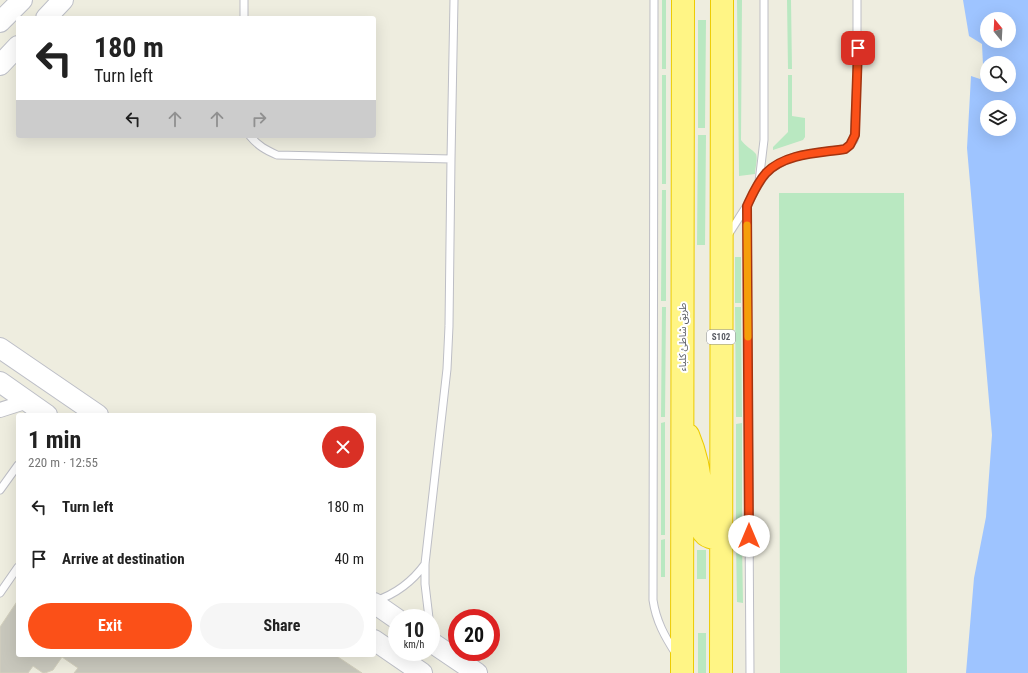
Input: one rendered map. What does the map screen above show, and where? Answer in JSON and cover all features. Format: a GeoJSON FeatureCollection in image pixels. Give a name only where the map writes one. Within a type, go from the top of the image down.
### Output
{"type":"FeatureCollection","features":[{"type":"Feature","properties":{"kind":"highway","name":"طريق شاطئ كلباء"},"geometry":{"type":"LineString","coordinates":[[682,669],[683,0]]}},
{"type":"Feature","properties":{"kind":"highway","name":"S102"},"geometry":{"type":"LineString","coordinates":[[721,673],[722,0]]}},
{"type":"Feature","properties":{"kind":"highway"},"geometry":{"type":"LineString","coordinates":[[682,424],[694,450],[697,464],[701,493],[700,527],[705,535],[721,538]]}},
{"type":"Feature","properties":{"kind":"street"},"geometry":{"type":"LineString","coordinates":[[0,22],[22,0]]}},
{"type":"Feature","properties":{"kind":"street"},"geometry":{"type":"LineString","coordinates":[[48,16],[63,0]]}},
{"type":"Feature","properties":{"kind":"street"},"geometry":{"type":"LineString","coordinates":[[0,65],[16,48]]}},
{"type":"Feature","properties":{"kind":"street"},"geometry":{"type":"LineString","coordinates":[[0,348],[95,413]]}},
{"type":"Feature","properties":{"kind":"street"},"geometry":{"type":"LineString","coordinates":[[0,382],[44,413]]}},
{"type":"Feature","properties":{"kind":"street"},"geometry":{"type":"LineString","coordinates":[[0,410],[28,402]]}},
{"type":"Feature","properties":{"kind":"street"},"geometry":{"type":"LineString","coordinates":[[376,603],[388,612]]}},
{"type":"Feature","properties":{"kind":"street"},"geometry":{"type":"LineString","coordinates":[[376,641],[422,673]]}},
{"type":"Feature","properties":{"kind":"street"},"geometry":{"type":"LineString","coordinates":[[440,644],[477,673]]}},
{"type":"Feature","properties":{"kind":"lane"},"geometry":{"type":"LineString","coordinates":[[244,0],[244,16]]}},
{"type":"Feature","properties":{"kind":"lane"},"geometry":{"type":"LineString","coordinates":[[428,609],[425,584],[425,564],[448,368],[454,0]]}},
{"type":"Feature","properties":{"kind":"lane"},"geometry":{"type":"LineString","coordinates":[[654,0],[653,600],[656,619],[682,669]]}},
{"type":"Feature","properties":{"kind":"lane"},"geometry":{"type":"LineString","coordinates":[[759,182],[764,133],[764,0]]}},
{"type":"Feature","properties":{"kind":"lane"},"geometry":{"type":"LineString","coordinates":[[722,246],[747,206],[759,182],[770,169],[782,162],[796,157],[845,149],[854,140],[857,77],[857,0]]}},
{"type":"Feature","properties":{"kind":"lane"},"geometry":{"type":"LineString","coordinates":[[252,138],[266,150],[277,154],[451,159]]}},
{"type":"Feature","properties":{"kind":"lane"},"geometry":{"type":"LineString","coordinates":[[747,206],[750,673]]}},
{"type":"Feature","properties":{"kind":"lane"},"geometry":{"type":"LineString","coordinates":[[0,490],[16,468]]}},
{"type":"Feature","properties":{"kind":"lane"},"geometry":{"type":"LineString","coordinates":[[376,601],[402,588],[425,564]]}},
{"type":"Feature","properties":{"kind":"lane"},"geometry":{"type":"LineString","coordinates":[[0,593],[16,570]]}},
{"type":"Feature","properties":{"kind":"green space"},"geometry":{"type":"Polygon","coordinates":[[[662,0],[666,0],[666,69],[662,69],[662,0]]]}},
{"type":"Feature","properties":{"kind":"green space"},"geometry":{"type":"Polygon","coordinates":[[[737,0],[742,0],[741,140],[756,154],[757,159],[755,174],[739,176],[737,0]]]}},
{"type":"Feature","properties":{"kind":"green space"},"geometry":{"type":"Polygon","coordinates":[[[787,0],[791,0],[792,69],[788,69],[787,0]]]}},
{"type":"Feature","properties":{"kind":"green space"},"geometry":{"type":"Polygon","coordinates":[[[698,20],[706,20],[705,128],[698,128],[698,20]]]}},
{"type":"Feature","properties":{"kind":"green space"},"geometry":{"type":"Polygon","coordinates":[[[662,75],[666,75],[666,184],[662,184],[662,75]]]}},
{"type":"Feature","properties":{"kind":"green space"},"geometry":{"type":"Polygon","coordinates":[[[788,75],[792,75],[792,116],[805,118],[805,137],[803,140],[773,150],[773,147],[788,132],[788,75]]]}},
{"type":"Feature","properties":{"kind":"green space"},"geometry":{"type":"Polygon","coordinates":[[[698,135],[706,135],[705,245],[697,245],[698,135]]]}},
{"type":"Feature","properties":{"kind":"green space"},"geometry":{"type":"Polygon","coordinates":[[[662,190],[666,190],[666,301],[661,301],[662,190]]]}},
{"type":"Feature","properties":{"kind":"green space"},"geometry":{"type":"Polygon","coordinates":[[[779,193],[904,193],[907,673],[780,673],[779,193]]]}},
{"type":"Feature","properties":{"kind":"green space"},"geometry":{"type":"Polygon","coordinates":[[[735,257],[741,257],[741,303],[735,303],[735,257]]]}},
{"type":"Feature","properties":{"kind":"green space"},"geometry":{"type":"Polygon","coordinates":[[[662,307],[666,307],[665,417],[661,417],[662,307]]]}},
{"type":"Feature","properties":{"kind":"green space"},"geometry":{"type":"Polygon","coordinates":[[[735,307],[741,307],[742,417],[736,417],[735,307]]]}},
{"type":"Feature","properties":{"kind":"green space"},"geometry":{"type":"Polygon","coordinates":[[[665,422],[665,535],[661,535],[661,423],[665,422]]]}},
{"type":"Feature","properties":{"kind":"green space"},"geometry":{"type":"Polygon","coordinates":[[[742,423],[742,537],[736,537],[736,424],[742,423]]]}},
{"type":"Feature","properties":{"kind":"green space"},"geometry":{"type":"Polygon","coordinates":[[[665,539],[665,577],[661,577],[661,540],[665,539]]]}},
{"type":"Feature","properties":{"kind":"green space"},"geometry":{"type":"Polygon","coordinates":[[[736,543],[742,543],[743,603],[737,602],[736,543]]]}},
{"type":"Feature","properties":{"kind":"green space"},"geometry":{"type":"Polygon","coordinates":[[[697,550],[706,550],[706,579],[697,579],[697,550]]]}},
{"type":"Feature","properties":{"kind":"green space"},"geometry":{"type":"Polygon","coordinates":[[[698,633],[706,633],[706,673],[698,673],[698,633]]]}},
{"type":"Feature","properties":{"kind":"water"},"geometry":{"type":"Polygon","coordinates":[[[963,0],[1028,0],[1028,673],[966,673],[974,578],[986,517],[992,435],[967,148],[971,76],[980,79],[980,92],[1016,92],[1016,56],[983,56],[982,48],[1016,48],[1016,12],[980,12],[980,43],[969,36],[963,0]]]}},
{"type":"Feature","properties":{"kind":"building"},"geometry":{"type":"Polygon","coordinates":[[[16,603],[16,657],[62,657],[53,670],[45,673],[33,666],[28,673],[0,673],[0,627],[16,603]]]}},
{"type":"Feature","properties":{"kind":"building"},"geometry":{"type":"Polygon","coordinates":[[[62,657],[338,657],[362,673],[74,673],[78,668],[62,657]]]}},
{"type":"Feature","properties":{"kind":"slow traffic"},"geometry":{"type":"LineString","coordinates":[[747,225],[748,337]]}},
{"type":"Feature","properties":{"kind":"route"},"geometry":{"type":"LineString","coordinates":[[749,536],[747,206],[759,182],[770,169],[782,162],[796,157],[845,149],[854,140],[858,48]]}}]}
